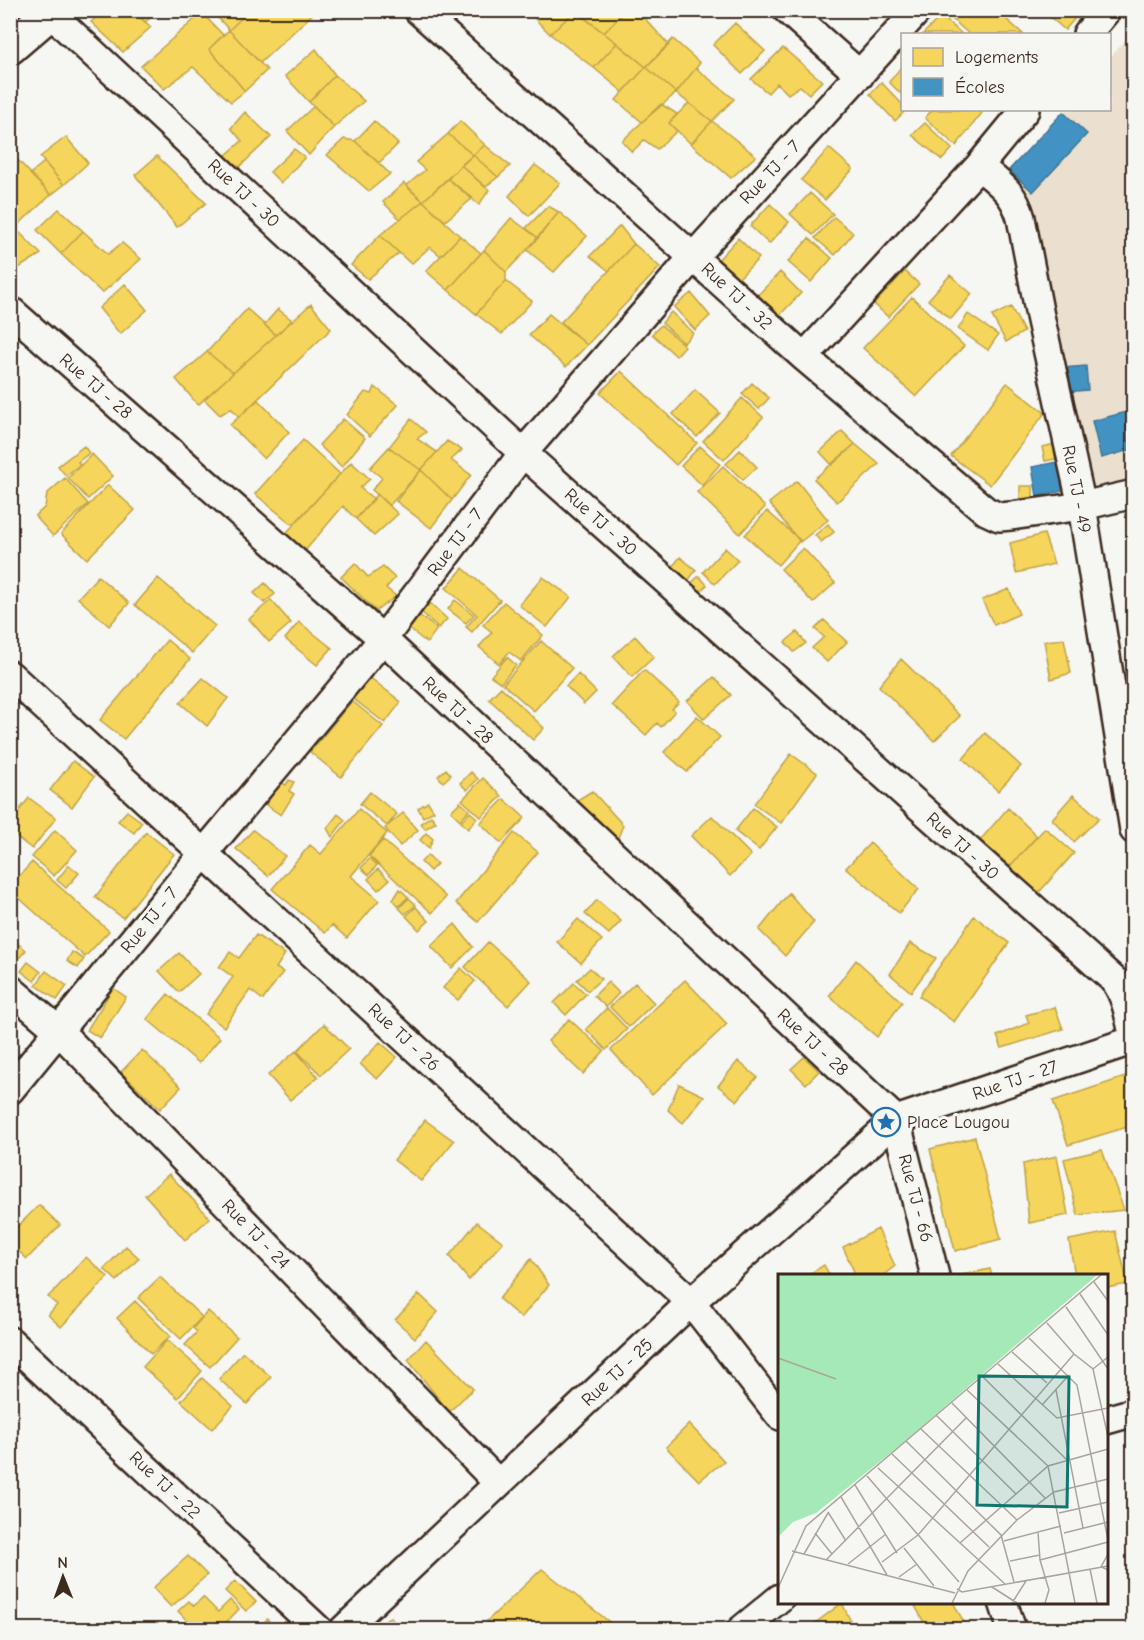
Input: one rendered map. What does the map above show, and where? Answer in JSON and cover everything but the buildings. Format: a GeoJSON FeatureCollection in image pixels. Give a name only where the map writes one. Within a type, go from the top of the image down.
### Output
{"type":"FeatureCollection","features":[{"type":"Feature","properties":{"kind":"street","name":"Rue TJ - 32"},"geometry":{"type":"LineString","coordinates":[[418,10],[804,357],[986,511],[999,517],[1011,516],[1082,506],[1134,494]]}},
{"type":"Feature","properties":{"kind":"street"},"geometry":{"type":"LineString","coordinates":[[787,10],[860,75]]}},
{"type":"Feature","properties":{"kind":"street","name":"Rue TJ - 7"},"geometry":{"type":"LineString","coordinates":[[10,1090],[383,639],[523,453],[693,256],[918,10]]}},
{"type":"Feature","properties":{"kind":"street"},"geometry":{"type":"LineString","coordinates":[[1088,33],[1107,10]]}},
{"type":"Feature","properties":{"kind":"street"},"geometry":{"type":"LineString","coordinates":[[10,46],[52,12]]}},
{"type":"Feature","properties":{"kind":"street","name":"Rue TJ - 30"},"geometry":{"type":"LineString","coordinates":[[52,12],[523,453],[1115,981],[1122,991],[1134,1039]]}},
{"type":"Feature","properties":{"kind":"street"},"geometry":{"type":"LineString","coordinates":[[804,357],[979,166],[1024,111]]}},
{"type":"Feature","properties":{"kind":"street","name":"Rue TJ - 49"},"geometry":{"type":"LineString","coordinates":[[979,166],[1009,191],[1017,202],[1082,506],[1134,830]]}},
{"type":"Feature","properties":{"kind":"street","name":"Rue TJ - 28"},"geometry":{"type":"LineString","coordinates":[[10,310],[383,639],[896,1120]]}},
{"type":"Feature","properties":{"kind":"street","name":"Rue TJ - 26"},"geometry":{"type":"LineString","coordinates":[[10,675],[691,1302],[778,1413]]}},
{"type":"Feature","properties":{"kind":"street","name":"Rue TJ - 24"},"geometry":{"type":"LineString","coordinates":[[10,989],[59,1031],[498,1483]]}},
{"type":"Feature","properties":{"kind":"street","name":"Rue TJ - 27"},"geometry":{"type":"LineString","coordinates":[[896,1120],[1134,1039]]}},
{"type":"Feature","properties":{"kind":"street","name":"Rue TJ - 66"},"geometry":{"type":"LineString","coordinates":[[896,1120],[935,1274]]}},
{"type":"Feature","properties":{"kind":"street","name":"Rue TJ - 25"},"geometry":{"type":"LineString","coordinates":[[343,1629],[691,1302],[896,1120]]}},
{"type":"Feature","properties":{"kind":"street","name":"Rue TJ - 22"},"geometry":{"type":"LineString","coordinates":[[10,1341],[319,1629]]}},
{"type":"Feature","properties":{"kind":"street"},"geometry":{"type":"LineString","coordinates":[[1108,1420],[1134,1413]]}},
{"type":"Feature","properties":{"kind":"street"},"geometry":{"type":"LineString","coordinates":[[741,1629],[778,1600]]}},
{"type":"Feature","properties":{"kind":"street"},"geometry":{"type":"LineString","coordinates":[[1004,1604],[1012,1629]]}},
{"type":"Feature","properties":{"kind":"shaded area"},"geometry":{"type":"Polygon","coordinates":[[[1133,31],[1133,492],[1072,507],[1000,184],[1064,111],[1111,111],[1111,57],[1133,31]]]}},
{"type":"Feature","properties":{"kind":"place","name":"Place Lougou"},"geometry":{"type":"Point","coordinates":[886,1122]}}]}
